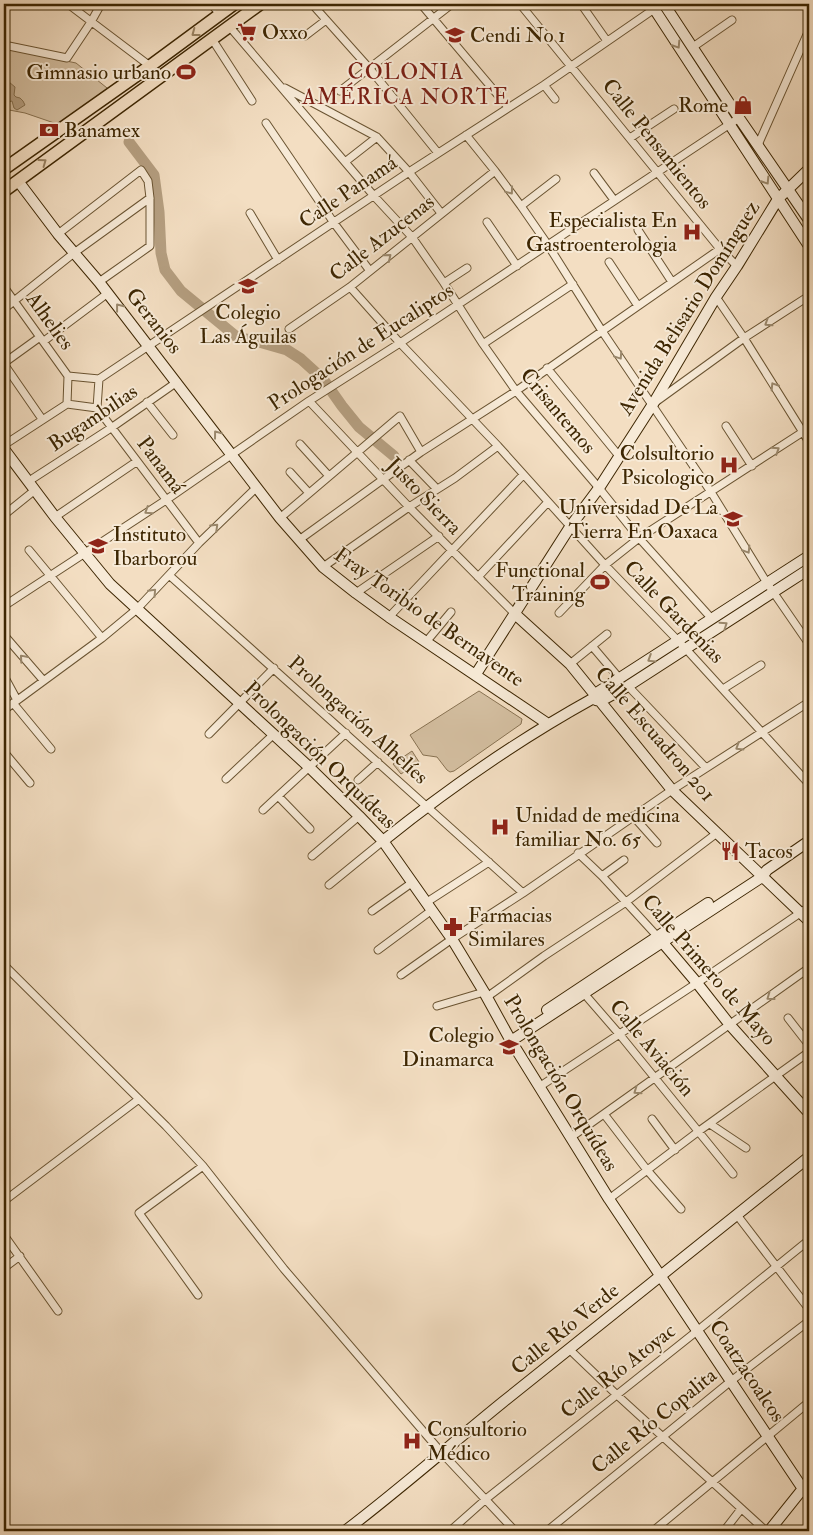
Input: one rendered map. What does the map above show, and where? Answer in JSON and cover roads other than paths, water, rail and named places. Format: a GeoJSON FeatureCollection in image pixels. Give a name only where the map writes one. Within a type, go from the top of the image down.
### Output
{"type":"FeatureCollection","features":[{"type":"Feature","properties":{"kind":"main road"},"geometry":{"type":"LineString","coordinates":[[4,169],[234,4]]}},
{"type":"Feature","properties":{"kind":"main road"},"geometry":{"type":"LineString","coordinates":[[4,191],[260,4]]}},
{"type":"Feature","properties":{"kind":"street"},"geometry":{"type":"LineString","coordinates":[[4,8],[6,4]]}},
{"type":"Feature","properties":{"kind":"street"},"geometry":{"type":"LineString","coordinates":[[68,4],[150,66]]}},
{"type":"Feature","properties":{"kind":"street"},"geometry":{"type":"LineString","coordinates":[[4,45],[66,58],[101,4]]}},
{"type":"Feature","properties":{"kind":"street"},"geometry":{"type":"LineString","coordinates":[[211,4],[220,14]]}},
{"type":"Feature","properties":{"kind":"street"},"geometry":{"type":"LineString","coordinates":[[312,4],[370,69],[438,153]]}},
{"type":"Feature","properties":{"kind":"street"},"geometry":{"type":"LineString","coordinates":[[421,4],[508,107]]}},
{"type":"Feature","properties":{"kind":"street"},"geometry":{"type":"LineString","coordinates":[[340,91],[452,4]]}},
{"type":"Feature","properties":{"kind":"street","name":"Calle Pensamientos"},"geometry":{"type":"LineString","coordinates":[[520,4],[720,249],[737,266]]}},
{"type":"Feature","properties":{"kind":"street"},"geometry":{"type":"LineString","coordinates":[[581,4],[607,42]]}},
{"type":"Feature","properties":{"kind":"street"},"geometry":{"type":"LineString","coordinates":[[657,5],[693,47],[809,220]]}},
{"type":"Feature","properties":{"kind":"street"},"geometry":{"type":"LineString","coordinates":[[657,5],[730,125],[809,246]]}},
{"type":"Feature","properties":{"kind":"street","name":"Calle Panamá"},"geometry":{"type":"LineString","coordinates":[[99,379],[409,172],[544,85],[657,5]]}},
{"type":"Feature","properties":{"kind":"street"},"geometry":{"type":"LineString","coordinates":[[306,36],[326,20]]}},
{"type":"Feature","properties":{"kind":"street"},"geometry":{"type":"LineString","coordinates":[[693,47],[732,20]]}},
{"type":"Feature","properties":{"kind":"street","name":"Crisantemos"},"geometry":{"type":"LineString","coordinates":[[229,26],[374,196],[412,237],[516,391],[639,538],[712,619]]}},
{"type":"Feature","properties":{"kind":"street"},"geometry":{"type":"LineString","coordinates":[[758,145],[809,30]]}},
{"type":"Feature","properties":{"kind":"street"},"geometry":{"type":"LineString","coordinates":[[212,39],[252,100]]}},
{"type":"Feature","properties":{"kind":"street"},"geometry":{"type":"LineString","coordinates":[[544,85],[555,99]]}},
{"type":"Feature","properties":{"kind":"street"},"geometry":{"type":"LineString","coordinates":[[282,86],[377,137],[409,172],[441,213]]}},
{"type":"Feature","properties":{"kind":"street"},"geometry":{"type":"LineString","coordinates":[[630,138],[674,109]]}},
{"type":"Feature","properties":{"kind":"street","name":"Prologación de Eucaliptos"},"geometry":{"type":"LineString","coordinates":[[4,606],[166,500],[309,401],[517,266],[739,118]]}},
{"type":"Feature","properties":{"kind":"street"},"geometry":{"type":"LineString","coordinates":[[266,123],[370,272]]}},
{"type":"Feature","properties":{"kind":"street"},"geometry":{"type":"LineString","coordinates":[[466,135],[495,171],[548,245],[602,331],[711,492],[770,588],[809,644]]}},
{"type":"Feature","properties":{"kind":"street"},"geometry":{"type":"LineString","coordinates":[[345,162],[377,137]]}},
{"type":"Feature","properties":{"kind":"street","name":"Avenida Belisario Domínguez"},"geometry":{"type":"LineString","coordinates":[[476,674],[570,527],[599,488],[778,198],[809,169]]}},
{"type":"Feature","properties":{"kind":"street"},"geometry":{"type":"LineString","coordinates":[[58,234],[141,170],[148,181],[150,246],[99,282]]}},
{"type":"Feature","properties":{"kind":"street","name":"Calle Azucenas"},"geometry":{"type":"LineString","coordinates":[[288,329],[370,272],[495,171]]}},
{"type":"Feature","properties":{"kind":"street"},"geometry":{"type":"LineString","coordinates":[[594,173],[614,200]]}},
{"type":"Feature","properties":{"kind":"street"},"geometry":{"type":"LineString","coordinates":[[521,206],[556,179]]}},
{"type":"Feature","properties":{"kind":"street","name":"Geranios"},"geometry":{"type":"LineString","coordinates":[[18,181],[58,234],[108,293],[257,487]]}},
{"type":"Feature","properties":{"kind":"street"},"geometry":{"type":"LineString","coordinates":[[4,309],[74,253],[150,198]]}},
{"type":"Feature","properties":{"kind":"street"},"geometry":{"type":"LineString","coordinates":[[250,213],[278,260]]}},
{"type":"Feature","properties":{"kind":"street"},"geometry":{"type":"LineString","coordinates":[[487,222],[517,266]]}},
{"type":"Feature","properties":{"kind":"street"},"geometry":{"type":"LineString","coordinates":[[638,230],[672,282]]}},
{"type":"Feature","properties":{"kind":"street"},"geometry":{"type":"LineString","coordinates":[[299,540],[420,452],[516,391],[720,249]]}},
{"type":"Feature","properties":{"kind":"street"},"geometry":{"type":"LineString","coordinates":[[609,262],[638,306]]}},
{"type":"Feature","properties":{"kind":"street"},"geometry":{"type":"LineString","coordinates":[[444,283],[467,268]]}},
{"type":"Feature","properties":{"kind":"street"},"geometry":{"type":"LineString","coordinates":[[483,344],[573,284]]}},
{"type":"Feature","properties":{"kind":"street","name":"Alhelies"},"geometry":{"type":"LineString","coordinates":[[4,287],[68,376]]}},
{"type":"Feature","properties":{"kind":"street","name":"Calle Gardenias"},"geometry":{"type":"LineString","coordinates":[[350,287],[400,343],[498,446],[605,565],[679,641],[809,784]]}},
{"type":"Feature","properties":{"kind":"street"},"geometry":{"type":"LineString","coordinates":[[42,419],[4,363],[108,293]]}},
{"type":"Feature","properties":{"kind":"street"},"geometry":{"type":"LineString","coordinates":[[652,404],[744,338],[809,296]]}},
{"type":"Feature","properties":{"kind":"street"},"geometry":{"type":"LineString","coordinates":[[716,297],[806,430],[809,442]]}},
{"type":"Feature","properties":{"kind":"street"},"geometry":{"type":"LineString","coordinates":[[547,368],[619,456]]}},
{"type":"Feature","properties":{"kind":"street"},"geometry":{"type":"LineString","coordinates":[[4,447],[66,404],[96,408],[99,379],[68,376],[66,404]]}},
{"type":"Feature","properties":{"kind":"street","name":"Bugambilias"},"geometry":{"type":"LineString","coordinates":[[29,481],[111,428],[177,382]]}},
{"type":"Feature","properties":{"kind":"street","name":"Justo Sierra"},"geometry":{"type":"LineString","coordinates":[[309,401],[409,507],[515,614]]}},
{"type":"Feature","properties":{"kind":"street"},"geometry":{"type":"LineString","coordinates":[[147,402],[173,435]]}},
{"type":"Feature","properties":{"kind":"street","name":"Panamá"},"geometry":{"type":"LineString","coordinates":[[96,408],[199,543]]}},
{"type":"Feature","properties":{"kind":"street"},"geometry":{"type":"LineString","coordinates":[[280,518],[400,416],[420,452]]}},
{"type":"Feature","properties":{"kind":"street"},"geometry":{"type":"LineString","coordinates":[[726,426],[752,466]]}},
{"type":"Feature","properties":{"kind":"street"},"geometry":{"type":"LineString","coordinates":[[559,613],[605,565],[639,538],[806,430]]}},
{"type":"Feature","properties":{"kind":"street"},"geometry":{"type":"LineString","coordinates":[[300,444],[328,476]]}},
{"type":"Feature","properties":{"kind":"street"},"geometry":{"type":"LineString","coordinates":[[323,567],[478,462],[498,446]]}},
{"type":"Feature","properties":{"kind":"street","name":"Prolongación Orquídeas"},"geometry":{"type":"LineString","coordinates":[[4,447],[55,517],[110,584],[274,734],[360,816],[383,841],[452,939],[486,994],[509,1039],[570,1138],[660,1276]]}},
{"type":"Feature","properties":{"kind":"street"},"geometry":{"type":"LineString","coordinates":[[409,460],[437,489]]}},
{"type":"Feature","properties":{"kind":"street"},"geometry":{"type":"LineString","coordinates":[[55,517],[136,462]]}},
{"type":"Feature","properties":{"kind":"street"},"geometry":{"type":"LineString","coordinates":[[290,472],[309,493]]}},
{"type":"Feature","properties":{"kind":"street"},"geometry":{"type":"LineString","coordinates":[[389,617],[523,475]]}},
{"type":"Feature","properties":{"kind":"street"},"geometry":{"type":"LineString","coordinates":[[4,710],[102,638],[137,609],[199,543],[257,487]]}},
{"type":"Feature","properties":{"kind":"street","name":"Fray Toribio de Bernavente"},"geometry":{"type":"LineString","coordinates":[[257,487],[280,518],[323,567],[389,617],[548,724]]}},
{"type":"Feature","properties":{"kind":"street"},"geometry":{"type":"LineString","coordinates":[[4,515],[36,490]]}},
{"type":"Feature","properties":{"kind":"street"},"geometry":{"type":"LineString","coordinates":[[478,577],[548,502]]}},
{"type":"Feature","properties":{"kind":"street"},"geometry":{"type":"LineString","coordinates":[[356,593],[438,536]]}},
{"type":"Feature","properties":{"kind":"street"},"geometry":{"type":"LineString","coordinates":[[29,550],[102,638]]}},
{"type":"Feature","properties":{"kind":"street"},"geometry":{"type":"LineString","coordinates":[[329,885],[427,806],[548,724],[596,698],[628,686],[686,650],[770,588],[809,556]]}},
{"type":"Feature","properties":{"kind":"street"},"geometry":{"type":"LineString","coordinates":[[596,698],[620,679],[712,619],[809,569]]}},
{"type":"Feature","properties":{"kind":"street","name":"Prolongación Alhelíes"},"geometry":{"type":"LineString","coordinates":[[169,575],[523,893]]}},
{"type":"Feature","properties":{"kind":"street"},"geometry":{"type":"LineString","coordinates":[[426,642],[451,612]]}},
{"type":"Feature","properties":{"kind":"street","name":"Calle Escuadron 201"},"geometry":{"type":"LineString","coordinates":[[515,614],[570,664],[672,790],[717,833],[805,910],[809,921]]}},
{"type":"Feature","properties":{"kind":"street"},"geometry":{"type":"LineString","coordinates":[[570,664],[607,634]]}},
{"type":"Feature","properties":{"kind":"street"},"geometry":{"type":"LineString","coordinates":[[4,635],[43,680]]}},
{"type":"Feature","properties":{"kind":"street"},"geometry":{"type":"LineString","coordinates":[[592,646],[620,679]]}},
{"type":"Feature","properties":{"kind":"street"},"geometry":{"type":"LineString","coordinates":[[723,689],[761,665]]}},
{"type":"Feature","properties":{"kind":"street"},"geometry":{"type":"LineString","coordinates":[[209,734],[274,668]]}},
{"type":"Feature","properties":{"kind":"street"},"geometry":{"type":"LineString","coordinates":[[4,676],[15,701],[51,749]]}},
{"type":"Feature","properties":{"kind":"street"},"geometry":{"type":"LineString","coordinates":[[628,686],[706,768]]}},
{"type":"Feature","properties":{"kind":"street"},"geometry":{"type":"LineString","coordinates":[[401,975],[633,816],[809,702]]}},
{"type":"Feature","properties":{"kind":"street"},"geometry":{"type":"LineString","coordinates":[[262,810],[346,733]]}},
{"type":"Feature","properties":{"kind":"street"},"geometry":{"type":"LineString","coordinates":[[226,779],[274,734]]}},
{"type":"Feature","properties":{"kind":"street"},"geometry":{"type":"LineString","coordinates":[[4,752],[30,783]]}},
{"type":"Feature","properties":{"kind":"street"},"geometry":{"type":"LineString","coordinates":[[358,780],[378,762]]}},
{"type":"Feature","properties":{"kind":"street"},"geometry":{"type":"LineString","coordinates":[[278,796],[310,829]]}},
{"type":"Feature","properties":{"kind":"street"},"geometry":{"type":"LineString","coordinates":[[312,856],[360,816]]}},
{"type":"Feature","properties":{"kind":"street"},"geometry":{"type":"LineString","coordinates":[[633,816],[657,844]]}},
{"type":"Feature","properties":{"kind":"street"},"geometry":{"type":"LineString","coordinates":[[436,1006],[486,994],[626,902],[717,833]]}},
{"type":"Feature","properties":{"kind":"street"},"geometry":{"type":"LineString","coordinates":[[509,1039],[809,841]]}},
{"type":"Feature","properties":{"kind":"street","name":"Calle Primero de Mayo"},"geometry":{"type":"LineString","coordinates":[[578,853],[626,902],[697,983],[730,1025],[809,1112]]}},
{"type":"Feature","properties":{"kind":"street"},"geometry":{"type":"LineString","coordinates":[[602,876],[624,860]]}},
{"type":"Feature","properties":{"kind":"street"},"geometry":{"type":"LineString","coordinates":[[378,950],[430,906],[489,862]]}},
{"type":"Feature","properties":{"kind":"street"},"geometry":{"type":"LineString","coordinates":[[372,911],[413,882]]}},
{"type":"Feature","properties":{"kind":"street"},"geometry":{"type":"LineString","coordinates":[[539,1087],[620,1035],[805,910]]}},
{"type":"Feature","properties":{"kind":"street"},"geometry":{"type":"LineString","coordinates":[[4,965],[140,1099],[203,1166],[284,1269],[441,1452],[515,1531]]}},
{"type":"Feature","properties":{"kind":"street"},"geometry":{"type":"LineString","coordinates":[[570,1138],[809,968]]}},
{"type":"Feature","properties":{"kind":"street","name":"Calle Aviación"},"geometry":{"type":"LineString","coordinates":[[581,991],[620,1035],[733,1174]]}},
{"type":"Feature","properties":{"kind":"street"},"geometry":{"type":"LineString","coordinates":[[788,1018],[809,1045]]}},
{"type":"Feature","properties":{"kind":"street"},"geometry":{"type":"LineString","coordinates":[[609,1199],[809,1052]]}},
{"type":"Feature","properties":{"kind":"street"},"geometry":{"type":"LineString","coordinates":[[4,1201],[140,1099]]}},
{"type":"Feature","properties":{"kind":"street"},"geometry":{"type":"LineString","coordinates":[[604,1114],[647,1170],[681,1209]]}},
{"type":"Feature","properties":{"kind":"street"},"geometry":{"type":"LineString","coordinates":[[652,1119],[675,1150]]}},
{"type":"Feature","properties":{"kind":"street"},"geometry":{"type":"LineString","coordinates":[[710,1124],[746,1148]]}},
{"type":"Feature","properties":{"kind":"street","name":"Calle Río Verde"},"geometry":{"type":"LineString","coordinates":[[345,1531],[809,1157]]}},
{"type":"Feature","properties":{"kind":"street"},"geometry":{"type":"LineString","coordinates":[[198,1295],[139,1213],[203,1166]]}},
{"type":"Feature","properties":{"kind":"street"},"geometry":{"type":"LineString","coordinates":[[737,1215],[809,1309]]}},
{"type":"Feature","properties":{"kind":"street"},"geometry":{"type":"LineString","coordinates":[[4,1235],[58,1311]]}},
{"type":"Feature","properties":{"kind":"street","name":"Calle Río Atoyac"},"geometry":{"type":"LineString","coordinates":[[450,1531],[486,1499],[809,1240]]}},
{"type":"Feature","properties":{"kind":"street"},"geometry":{"type":"LineString","coordinates":[[4,1268],[20,1256]]}},
{"type":"Feature","properties":{"kind":"street","name":"Coatzacoalcos"},"geometry":{"type":"LineString","coordinates":[[660,1276],[807,1489]]}},
{"type":"Feature","properties":{"kind":"street","name":"Calle Río Copalita"},"geometry":{"type":"LineString","coordinates":[[547,1531],[731,1381],[809,1321]]}},
{"type":"Feature","properties":{"kind":"street"},"geometry":{"type":"LineString","coordinates":[[569,1349],[741,1509],[768,1531],[807,1489]]}},
{"type":"Feature","properties":{"kind":"street"},"geometry":{"type":"LineString","coordinates":[[653,1531],[809,1402]]}},
{"type":"Feature","properties":{"kind":"street"},"geometry":{"type":"LineString","coordinates":[[724,1531],[741,1509]]}},
{"type":"Feature","properties":{"kind":"waterway"},"geometry":{"type":"LineString","coordinates":[[129,142],[154,175],[159,212],[161,253],[165,270],[181,291],[238,338],[287,350],[301,359],[323,379],[359,427],[394,456]]}},
{"type":"Feature","properties":{"kind":"place","name":"Oxxo"},"geometry":{"type":"Point","coordinates":[247,32]}},
{"type":"Feature","properties":{"kind":"place","name":"Cendi No 1"},"geometry":{"type":"Point","coordinates":[455,35]}},
{"type":"Feature","properties":{"kind":"place","name":"Gimnasio urbano"},"geometry":{"type":"Point","coordinates":[186,72]}},
{"type":"Feature","properties":{"kind":"place","name":"Rome"},"geometry":{"type":"Point","coordinates":[743,105]}},
{"type":"Feature","properties":{"kind":"place","name":"Banamex"},"geometry":{"type":"Point","coordinates":[49,130]}},
{"type":"Feature","properties":{"kind":"place","name":"Especialista En Gastroenterologia"},"geometry":{"type":"Point","coordinates":[692,232]}},
{"type":"Feature","properties":{"kind":"place","name":"Colegio Las Águilas"},"geometry":{"type":"Point","coordinates":[248,286]}},
{"type":"Feature","properties":{"kind":"place","name":"Colsultorio Psicologico"},"geometry":{"type":"Point","coordinates":[729,465]}},
{"type":"Feature","properties":{"kind":"place","name":"Universidad De La Tierra En Oaxaca"},"geometry":{"type":"Point","coordinates":[733,519]}},
{"type":"Feature","properties":{"kind":"place","name":"Instituto Ibarborou"},"geometry":{"type":"Point","coordinates":[98,546]}},
{"type":"Feature","properties":{"kind":"place","name":"Functional Training"},"geometry":{"type":"Point","coordinates":[600,582]}},
{"type":"Feature","properties":{"kind":"place","name":"Unidad de medicina familiar No. 65"},"geometry":{"type":"Point","coordinates":[500,827]}},
{"type":"Feature","properties":{"kind":"place","name":"Tacos"},"geometry":{"type":"Point","coordinates":[730,851]}},
{"type":"Feature","properties":{"kind":"place","name":"Farmacias Similares"},"geometry":{"type":"Point","coordinates":[453,927]}},
{"type":"Feature","properties":{"kind":"place","name":"Colegio Dinamarca"},"geometry":{"type":"Point","coordinates":[509,1047]}},
{"type":"Feature","properties":{"kind":"place","name":"Consultorio Médico"},"geometry":{"type":"Point","coordinates":[412,1441]}},
{"type":"Feature","properties":{"kind":"district","name":"COLONIA AMÉRICA NORTE"},"geometry":{"type":"Point","coordinates":[406,84]}}]}
